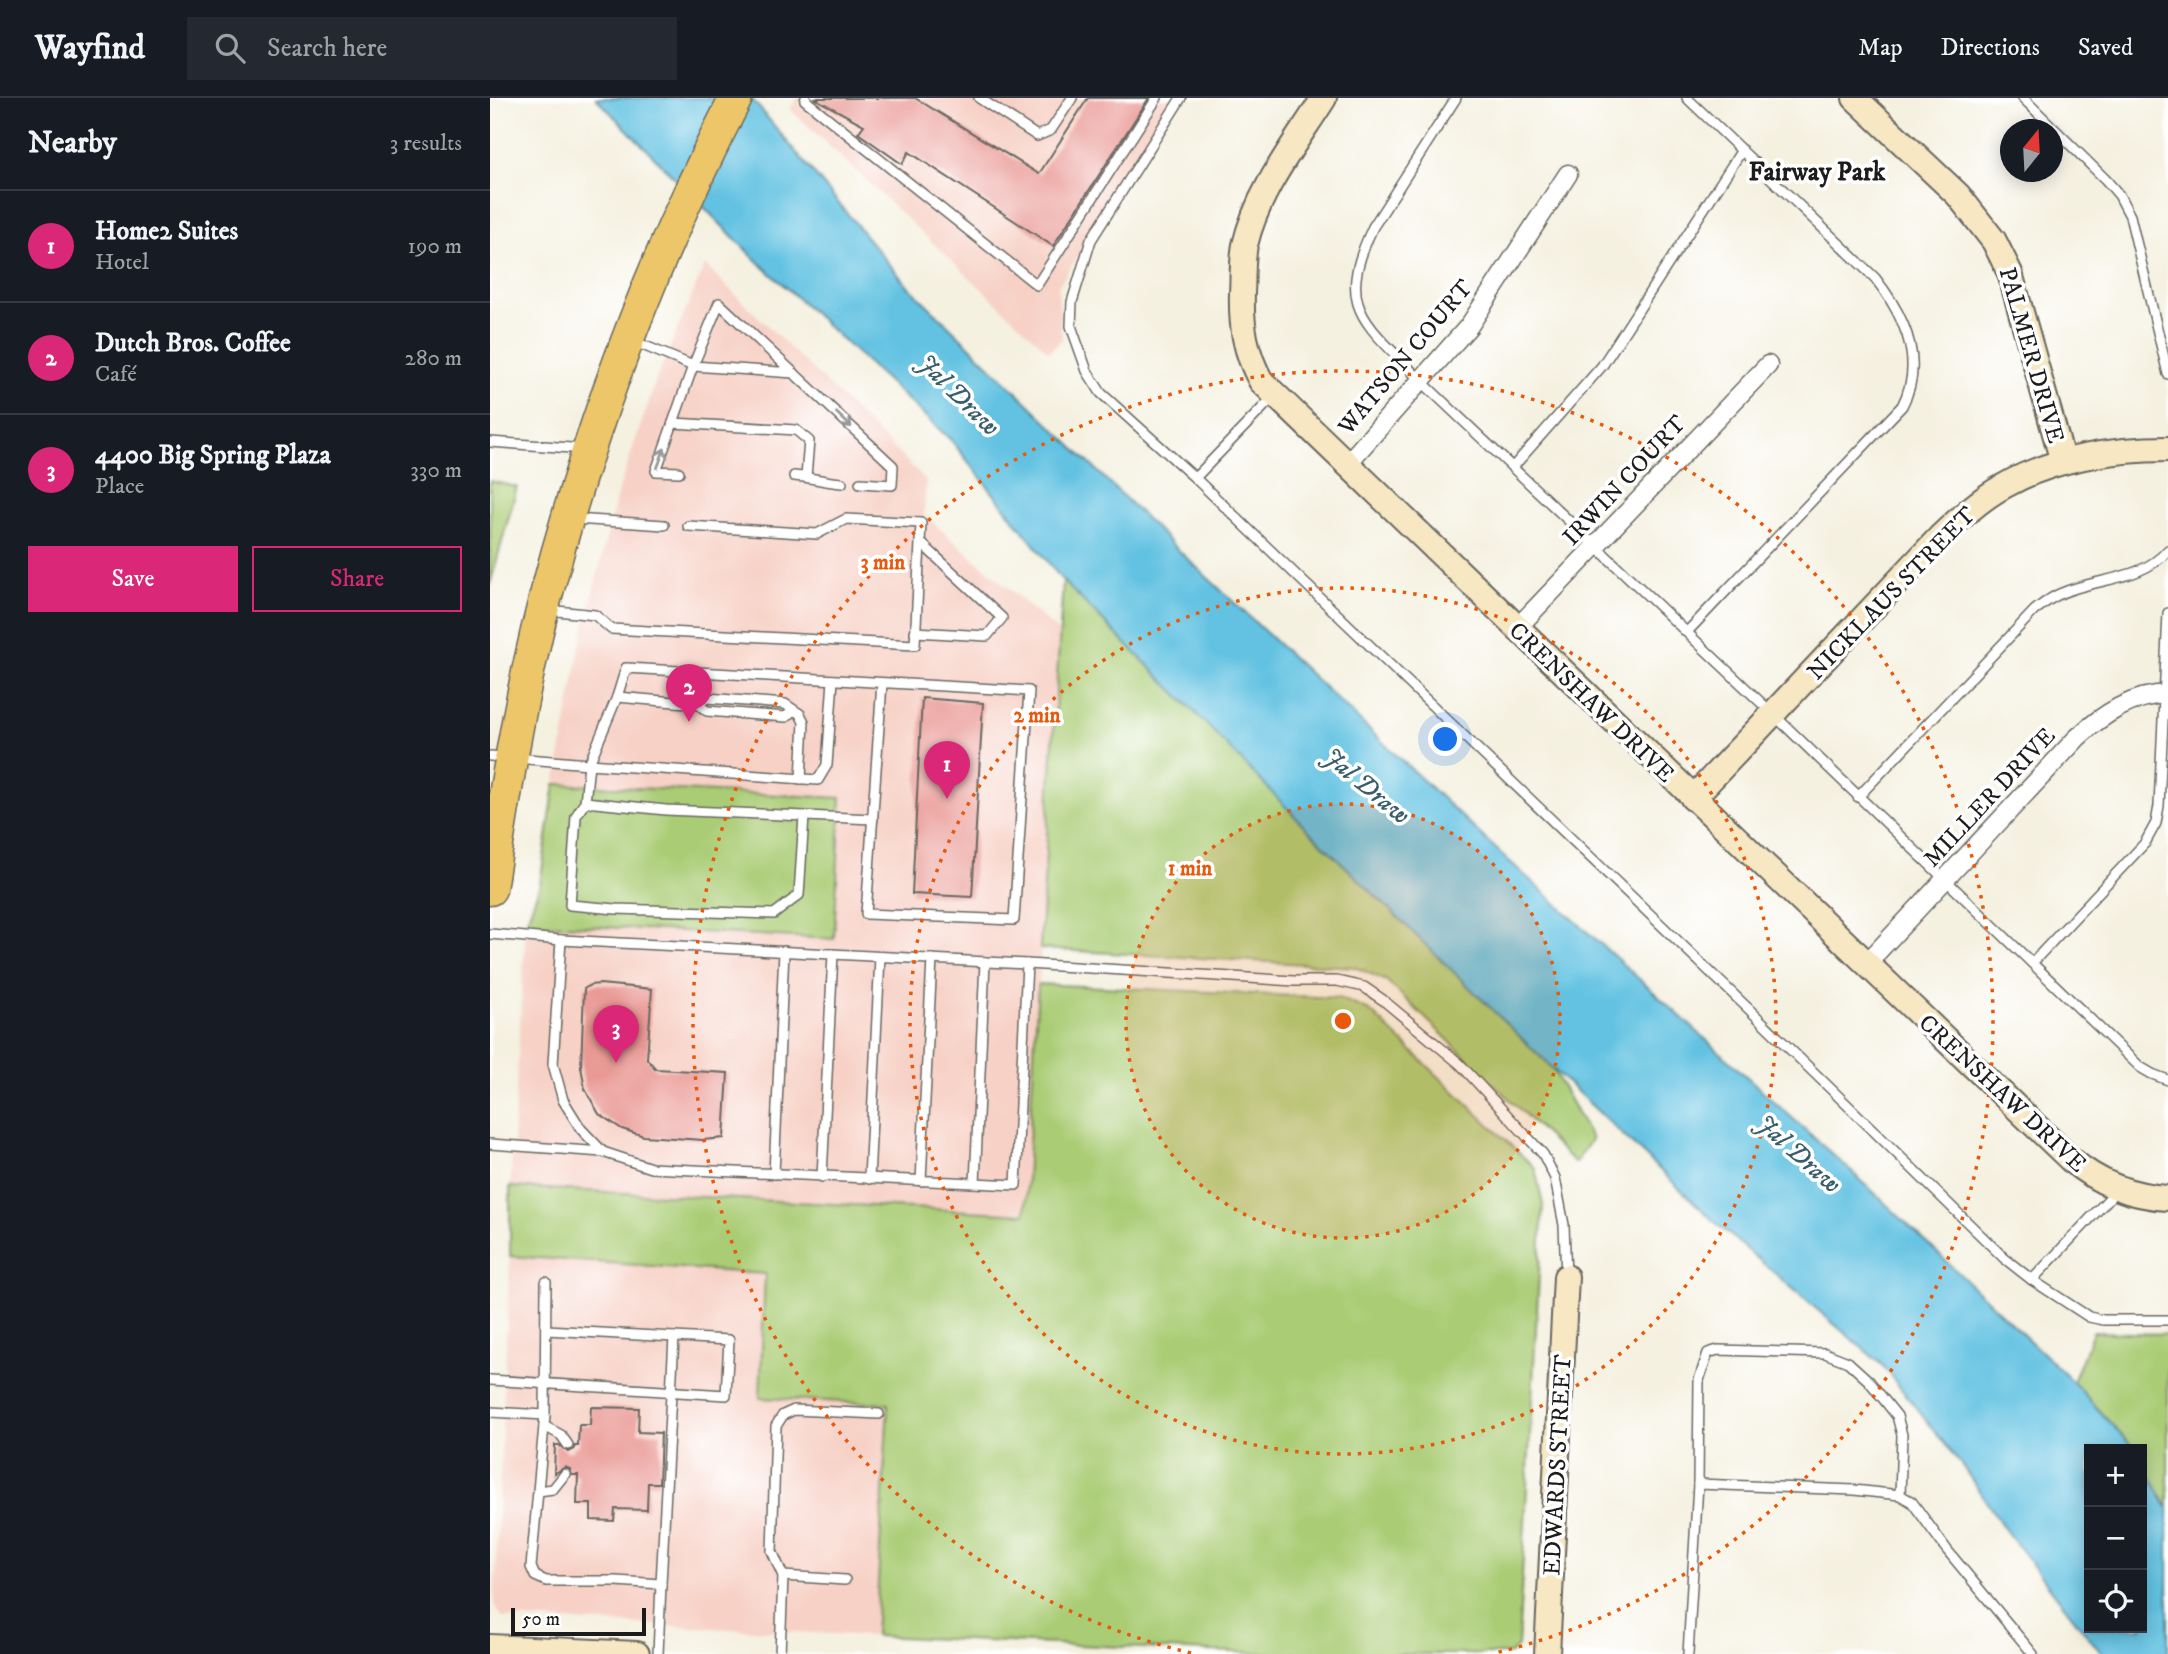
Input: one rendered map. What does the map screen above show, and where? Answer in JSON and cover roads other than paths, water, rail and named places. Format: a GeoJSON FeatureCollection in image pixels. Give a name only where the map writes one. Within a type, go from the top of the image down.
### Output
{"type":"FeatureCollection","features":[{"type":"Feature","properties":{"kind":"highway"},"geometry":{"type":"LineString","coordinates":[[490,889],[501,756],[590,449],[649,285],[736,98]]}},
{"type":"Feature","properties":{"kind":"street","name":"CRENSHAW DRIVE"},"geometry":{"type":"LineString","coordinates":[[1324,98],[1263,195],[1253,219],[1244,254],[1243,336],[1250,362],[1261,381],[2070,1159],[2091,1176],[2119,1189],[2168,1198]]}},
{"type":"Feature","properties":{"kind":"street","name":"PALMER DRIVE"},"geometry":{"type":"LineString","coordinates":[[1855,98],[1958,195],[2003,255],[2017,294],[2063,462]]}},
{"type":"Feature","properties":{"kind":"street","name":"WATSON COURT"},"geometry":{"type":"LineString","coordinates":[[1346,465],[1480,311],[1567,174]]}},
{"type":"Feature","properties":{"kind":"street","name":"IRWIN COURT"},"geometry":{"type":"LineString","coordinates":[[1516,629],[1768,365]]}},
{"type":"Feature","properties":{"kind":"street","name":"NICKLAUS STREET"},"geometry":{"type":"LineString","coordinates":[[1693,798],[1940,537],[1974,506],[2005,485],[2063,462],[2140,449],[2168,449]]}},
{"type":"Feature","properties":{"kind":"street","name":"MILLER DRIVE"},"geometry":{"type":"LineString","coordinates":[[1867,964],[2097,719],[2139,698],[2166,694]]}},
{"type":"Feature","properties":{"kind":"street","name":"EDWARDS STREET"},"geometry":{"type":"LineString","coordinates":[[1548,1654],[1566,1277]]}},
{"type":"Feature","properties":{"kind":"street"},"geometry":{"type":"LineString","coordinates":[[490,1647],[637,1654]]}},
{"type":"Feature","properties":{"kind":"lane"},"geometry":{"type":"LineString","coordinates":[[806,98],[805,100],[1037,285],[1157,98]]}},
{"type":"Feature","properties":{"kind":"lane"},"geometry":{"type":"LineString","coordinates":[[979,98],[1037,136],[1051,130],[1072,98]]}},
{"type":"Feature","properties":{"kind":"lane"},"geometry":{"type":"LineString","coordinates":[[1181,98],[1091,240],[1072,302],[1071,326],[1087,371],[1101,393],[1195,478],[1755,1015],[2004,1258],[2032,1280],[2089,1317],[2103,1320],[2168,1320]]}},
{"type":"Feature","properties":{"kind":"lane"},"geometry":{"type":"LineString","coordinates":[[1456,98],[1373,227],[1363,249],[1355,280],[1356,305],[1364,320],[1421,381],[1596,545],[2140,1067],[2168,1080]]}},
{"type":"Feature","properties":{"kind":"lane"},"geometry":{"type":"LineString","coordinates":[[1687,98],[1841,245],[1888,294],[1909,342],[1913,378],[1902,406],[1687,632]]}},
{"type":"Feature","properties":{"kind":"lane"},"geometry":{"type":"LineString","coordinates":[[2023,98],[2106,180],[2125,205],[2140,255],[2168,374]]}},
{"type":"Feature","properties":{"kind":"lane"},"geometry":{"type":"LineString","coordinates":[[1513,467],[1602,366],[1742,150]]}},
{"type":"Feature","properties":{"kind":"lane"},"geometry":{"type":"LineString","coordinates":[[680,472],[656,471],[693,366],[719,303],[892,466],[892,485],[860,484]]}},
{"type":"Feature","properties":{"kind":"lane"},"geometry":{"type":"LineString","coordinates":[[629,340],[693,366],[794,373]]}},
{"type":"Feature","properties":{"kind":"lane"},"geometry":{"type":"LineString","coordinates":[[1195,478],[1274,396]]}},
{"type":"Feature","properties":{"kind":"lane"},"geometry":{"type":"LineString","coordinates":[[673,423],[796,429],[809,441],[806,477]]}},
{"type":"Feature","properties":{"kind":"lane"},"geometry":{"type":"LineString","coordinates":[[490,442],[590,449]]}},
{"type":"Feature","properties":{"kind":"lane"},"geometry":{"type":"LineString","coordinates":[[794,476],[818,482],[842,483]]}},
{"type":"Feature","properties":{"kind":"lane"},"geometry":{"type":"LineString","coordinates":[[569,519],[664,525]]}},
{"type":"Feature","properties":{"kind":"lane"},"geometry":{"type":"LineString","coordinates":[[543,610],[595,615],[611,629],[915,645],[921,523],[846,519],[817,534],[688,526]]}},
{"type":"Feature","properties":{"kind":"lane"},"geometry":{"type":"LineString","coordinates":[[915,632],[987,636],[1002,618],[920,542]]}},
{"type":"Feature","properties":{"kind":"lane"},"geometry":{"type":"LineString","coordinates":[[1858,797],[2034,611],[2050,598],[2137,571],[2151,565],[2168,550]]}},
{"type":"Feature","properties":{"kind":"lane"},"geometry":{"type":"LineString","coordinates":[[2032,963],[2128,863],[2152,832],[2159,806],[2168,613]]}},
{"type":"Feature","properties":{"kind":"lane"},"geometry":{"type":"LineString","coordinates":[[804,816],[799,895],[774,914],[570,905],[576,816],[585,802],[589,764],[626,668],[1029,691],[1014,920],[866,914],[882,683]]}},
{"type":"Feature","properties":{"kind":"lane"},"geometry":{"type":"LineString","coordinates":[[501,756],[818,780],[827,765],[833,680]]}},
{"type":"Feature","properties":{"kind":"lane"},"geometry":{"type":"LineString","coordinates":[[617,696],[698,704],[707,698],[785,704],[800,714],[804,722],[801,779]]}},
{"type":"Feature","properties":{"kind":"lane"},"geometry":{"type":"LineString","coordinates":[[585,802],[666,810],[873,819]]}},
{"type":"Feature","properties":{"kind":"lane"},"geometry":{"type":"LineString","coordinates":[[490,934],[1294,981],[1338,981],[1364,986],[1460,1065],[1542,1154],[1555,1178],[1562,1214],[1566,1277]]}},
{"type":"Feature","properties":{"kind":"lane"},"geometry":{"type":"LineString","coordinates":[[561,940],[553,1064],[563,1100],[581,1129],[603,1152]]}},
{"type":"Feature","properties":{"kind":"lane"},"geometry":{"type":"LineString","coordinates":[[774,1174],[784,951]]}},
{"type":"Feature","properties":{"kind":"lane"},"geometry":{"type":"LineString","coordinates":[[822,1177],[833,954]]}},
{"type":"Feature","properties":{"kind":"lane"},"geometry":{"type":"LineString","coordinates":[[869,1179],[880,957]]}},
{"type":"Feature","properties":{"kind":"lane"},"geometry":{"type":"LineString","coordinates":[[921,1181],[932,959]]}},
{"type":"Feature","properties":{"kind":"lane"},"geometry":{"type":"LineString","coordinates":[[975,1184],[985,962]]}},
{"type":"Feature","properties":{"kind":"lane"},"geometry":{"type":"LineString","coordinates":[[490,1144],[603,1152],[651,1168],[1016,1185],[1027,964]]}},
{"type":"Feature","properties":{"kind":"lane"},"geometry":{"type":"LineString","coordinates":[[2032,1280],[2119,1189]]}},
{"type":"Feature","properties":{"kind":"lane"},"geometry":{"type":"LineString","coordinates":[[546,1282],[545,1415],[531,1567],[535,1576],[546,1581],[661,1584]]}},
{"type":"Feature","properties":{"kind":"lane"},"geometry":{"type":"LineString","coordinates":[[490,1380],[726,1395],[729,1340],[546,1329]]}},
{"type":"Feature","properties":{"kind":"lane"},"geometry":{"type":"LineString","coordinates":[[658,1654],[674,1337]]}},
{"type":"Feature","properties":{"kind":"lane"},"geometry":{"type":"LineString","coordinates":[[1688,1654],[1698,1484],[1699,1380],[1708,1353],[1718,1350],[1825,1353],[1847,1362],[1870,1381],[1897,1416],[1902,1435],[1900,1494]]}},
{"type":"Feature","properties":{"kind":"lane"},"geometry":{"type":"LineString","coordinates":[[780,1654],[783,1576],[772,1551],[776,1426],[783,1415],[794,1410],[879,1414]]}},
{"type":"Feature","properties":{"kind":"lane"},"geometry":{"type":"LineString","coordinates":[[490,1412],[545,1415]]}},
{"type":"Feature","properties":{"kind":"lane"},"geometry":{"type":"LineString","coordinates":[[544,1426],[561,1435],[568,1445]]}},
{"type":"Feature","properties":{"kind":"lane"},"geometry":{"type":"LineString","coordinates":[[538,1491],[554,1489],[565,1474]]}},
{"type":"Feature","properties":{"kind":"lane"},"geometry":{"type":"LineString","coordinates":[[1698,1484],[1900,1494],[1912,1502],[1947,1550],[2033,1654]]}},
{"type":"Feature","properties":{"kind":"lane"},"geometry":{"type":"LineString","coordinates":[[783,1576],[845,1580]]}},
{"type":"Feature","properties":{"kind":"water","name":"Jal Draw"},"geometry":{"type":"Polygon","coordinates":[[[596,98],[751,98],[906,284],[1174,546],[1496,849],[1865,1184],[2073,1382],[2129,1444],[2084,1444],[2084,1631],[2006,1531],[1963,1467],[1882,1365],[1716,1223],[1552,1068],[1309,831],[1187,704],[1063,581],[951,440],[754,258],[596,98]]]}},
{"type":"Feature","properties":{"kind":"water"},"geometry":{"type":"Polygon","coordinates":[[[2147,1472],[2168,1508],[2168,1654],[2102,1654],[2086,1633],[2147,1633],[2147,1472]]]}},
{"type":"Feature","properties":{"kind":"place","name":"Dutch Bros. Coffee"},"geometry":{"type":"Point","coordinates":[689,722]}},
{"type":"Feature","properties":{"kind":"place","name":"Home2 Suites"},"geometry":{"type":"Point","coordinates":[947,799]}},
{"type":"Feature","properties":{"kind":"place","name":"4400 Big Spring Plaza"},"geometry":{"type":"Point","coordinates":[616,1063]}},
{"type":"Feature","properties":{"kind":"district","name":"Fairway Park"},"geometry":{"type":"Point","coordinates":[1817,171]}}]}
